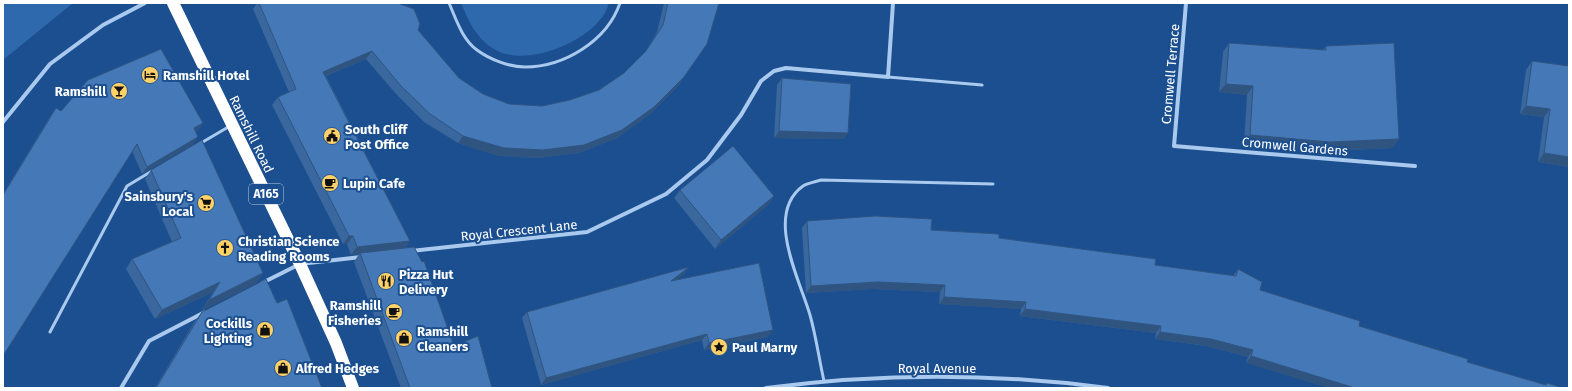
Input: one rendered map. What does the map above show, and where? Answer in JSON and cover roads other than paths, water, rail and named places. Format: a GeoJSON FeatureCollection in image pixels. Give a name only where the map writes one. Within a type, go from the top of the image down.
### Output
{"type":"FeatureCollection","features":[{"type":"Feature","properties":{"kind":"highway","name":"Ramshill Road"},"geometry":{"type":"LineString","coordinates":[[173,3],[300,264],[336,343],[353,388]]}},
{"type":"Feature","properties":{"kind":"street"},"geometry":{"type":"LineString","coordinates":[[3,122],[50,64],[103,25],[145,3]]}},
{"type":"Feature","properties":{"kind":"street"},"geometry":{"type":"LineString","coordinates":[[888,77],[893,3]]}},
{"type":"Feature","properties":{"kind":"street","name":"Cromwell Terrace"},"geometry":{"type":"LineString","coordinates":[[1174,146],[1186,3]]}},
{"type":"Feature","properties":{"kind":"street","name":"Royal Crescent Lane"},"geometry":{"type":"LineString","coordinates":[[409,252],[587,232],[666,194],[707,160],[741,116],[761,81],[774,71],[786,68],[888,77]]}},
{"type":"Feature","properties":{"kind":"street","name":"Cromwell Gardens"},"geometry":{"type":"LineString","coordinates":[[1174,146],[1415,166]]}},
{"type":"Feature","properties":{"kind":"street"},"geometry":{"type":"LineString","coordinates":[[259,285],[300,264],[370,256]]}},
{"type":"Feature","properties":{"kind":"street"},"geometry":{"type":"LineString","coordinates":[[121,388],[149,341],[211,309]]}},
{"type":"Feature","properties":{"kind":"street","name":"Royal Avenue"},"geometry":{"type":"LineString","coordinates":[[766,388],[824,381],[932,376],[1067,383],[1108,388]]}},
{"type":"Feature","properties":{"kind":"lane"},"geometry":{"type":"LineString","coordinates":[[449,3],[462,34],[476,49],[499,61],[524,67],[543,65],[570,57],[593,42],[608,25],[620,3]]}},
{"type":"Feature","properties":{"kind":"lane"},"geometry":{"type":"LineString","coordinates":[[888,77],[982,85]]}},
{"type":"Feature","properties":{"kind":"lane"},"geometry":{"type":"LineString","coordinates":[[199,144],[232,125]]}},
{"type":"Feature","properties":{"kind":"lane"},"geometry":{"type":"LineString","coordinates":[[50,332],[127,186],[153,171]]}},
{"type":"Feature","properties":{"kind":"lane"},"geometry":{"type":"LineString","coordinates":[[824,381],[810,314],[792,263],[786,238],[785,225],[787,209],[793,196],[804,185],[821,180],[993,184]]}},
{"type":"Feature","properties":{"kind":"place","name":"Ramshill Hotel"},"geometry":{"type":"Point","coordinates":[150,75]}},
{"type":"Feature","properties":{"kind":"place","name":"Ramshill"},"geometry":{"type":"Point","coordinates":[119,91]}},
{"type":"Feature","properties":{"kind":"place","name":"South Cliff Post Office"},"geometry":{"type":"Point","coordinates":[332,136]}},
{"type":"Feature","properties":{"kind":"place","name":"Lupin Cafe"},"geometry":{"type":"Point","coordinates":[330,183]}},
{"type":"Feature","properties":{"kind":"place","name":"Sainsbury's Local"},"geometry":{"type":"Point","coordinates":[206,203]}},
{"type":"Feature","properties":{"kind":"place","name":"Christian Science Reading Rooms"},"geometry":{"type":"Point","coordinates":[225,248]}},
{"type":"Feature","properties":{"kind":"place","name":"Pizza Hut Delivery"},"geometry":{"type":"Point","coordinates":[386,281]}},
{"type":"Feature","properties":{"kind":"place","name":"Ramshill Fisheries"},"geometry":{"type":"Point","coordinates":[394,312]}},
{"type":"Feature","properties":{"kind":"place","name":"Cockills Lighting"},"geometry":{"type":"Point","coordinates":[265,330]}},
{"type":"Feature","properties":{"kind":"place","name":"Ramshill Cleaners"},"geometry":{"type":"Point","coordinates":[404,338]}},
{"type":"Feature","properties":{"kind":"place","name":"Paul Marny"},"geometry":{"type":"Point","coordinates":[719,347]}},
{"type":"Feature","properties":{"kind":"place","name":"Alfred Hedges"},"geometry":{"type":"Point","coordinates":[283,368]}}]}
